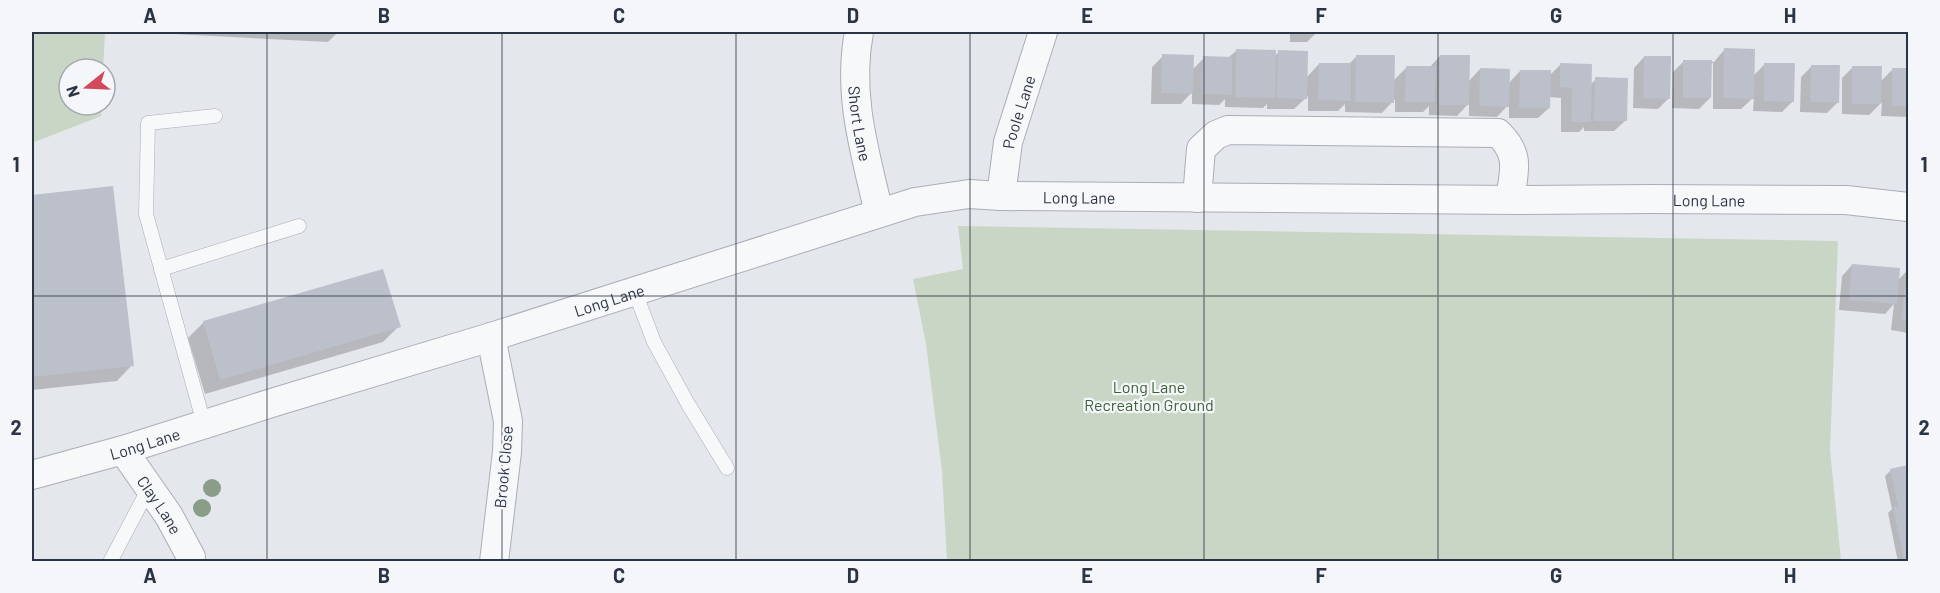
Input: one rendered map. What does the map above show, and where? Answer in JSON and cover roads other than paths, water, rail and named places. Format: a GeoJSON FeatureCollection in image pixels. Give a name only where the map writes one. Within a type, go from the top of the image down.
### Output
{"type":"FeatureCollection","features":[{"type":"Feature","properties":{"kind":"street","name":"Short Lane"},"geometry":{"type":"LineString","coordinates":[[860,32],[855,52],[854,85],[858,121],[879,213]]}},
{"type":"Feature","properties":{"kind":"street","name":"Poole Lane"},"geometry":{"type":"LineString","coordinates":[[1001,196],[1008,142],[1043,32]]}},
{"type":"Feature","properties":{"kind":"street"},"geometry":{"type":"LineString","coordinates":[[1197,198],[1201,149],[1216,135],[1228,130],[1498,133],[1508,142],[1515,160],[1510,200]]}},
{"type":"Feature","properties":{"kind":"street","name":"Long Lane"},"geometry":{"type":"LineString","coordinates":[[32,475],[123,450],[491,337],[915,202],[969,194],[1197,198],[1846,200],[1908,207]]}},
{"type":"Feature","properties":{"kind":"street","name":"Brook Close"},"geometry":{"type":"LineString","coordinates":[[491,337],[508,421],[507,452],[494,561]]}},
{"type":"Feature","properties":{"kind":"street","name":"Clay Lane"},"geometry":{"type":"LineString","coordinates":[[123,450],[169,516],[191,561]]}},
{"type":"Feature","properties":{"kind":"lane"},"geometry":{"type":"LineString","coordinates":[[204,424],[146,214],[148,123],[215,116]]}},
{"type":"Feature","properties":{"kind":"lane"},"geometry":{"type":"LineString","coordinates":[[161,269],[299,226]]}},
{"type":"Feature","properties":{"kind":"lane"},"geometry":{"type":"LineString","coordinates":[[635,292],[654,342],[727,468]]}},
{"type":"Feature","properties":{"kind":"lane"},"geometry":{"type":"LineString","coordinates":[[110,561],[149,488]]}},
{"type":"Feature","properties":{"kind":"park label","name":"Long Lane Recreation Ground"},"geometry":{"type":"Point","coordinates":[1149,395]}}]}
